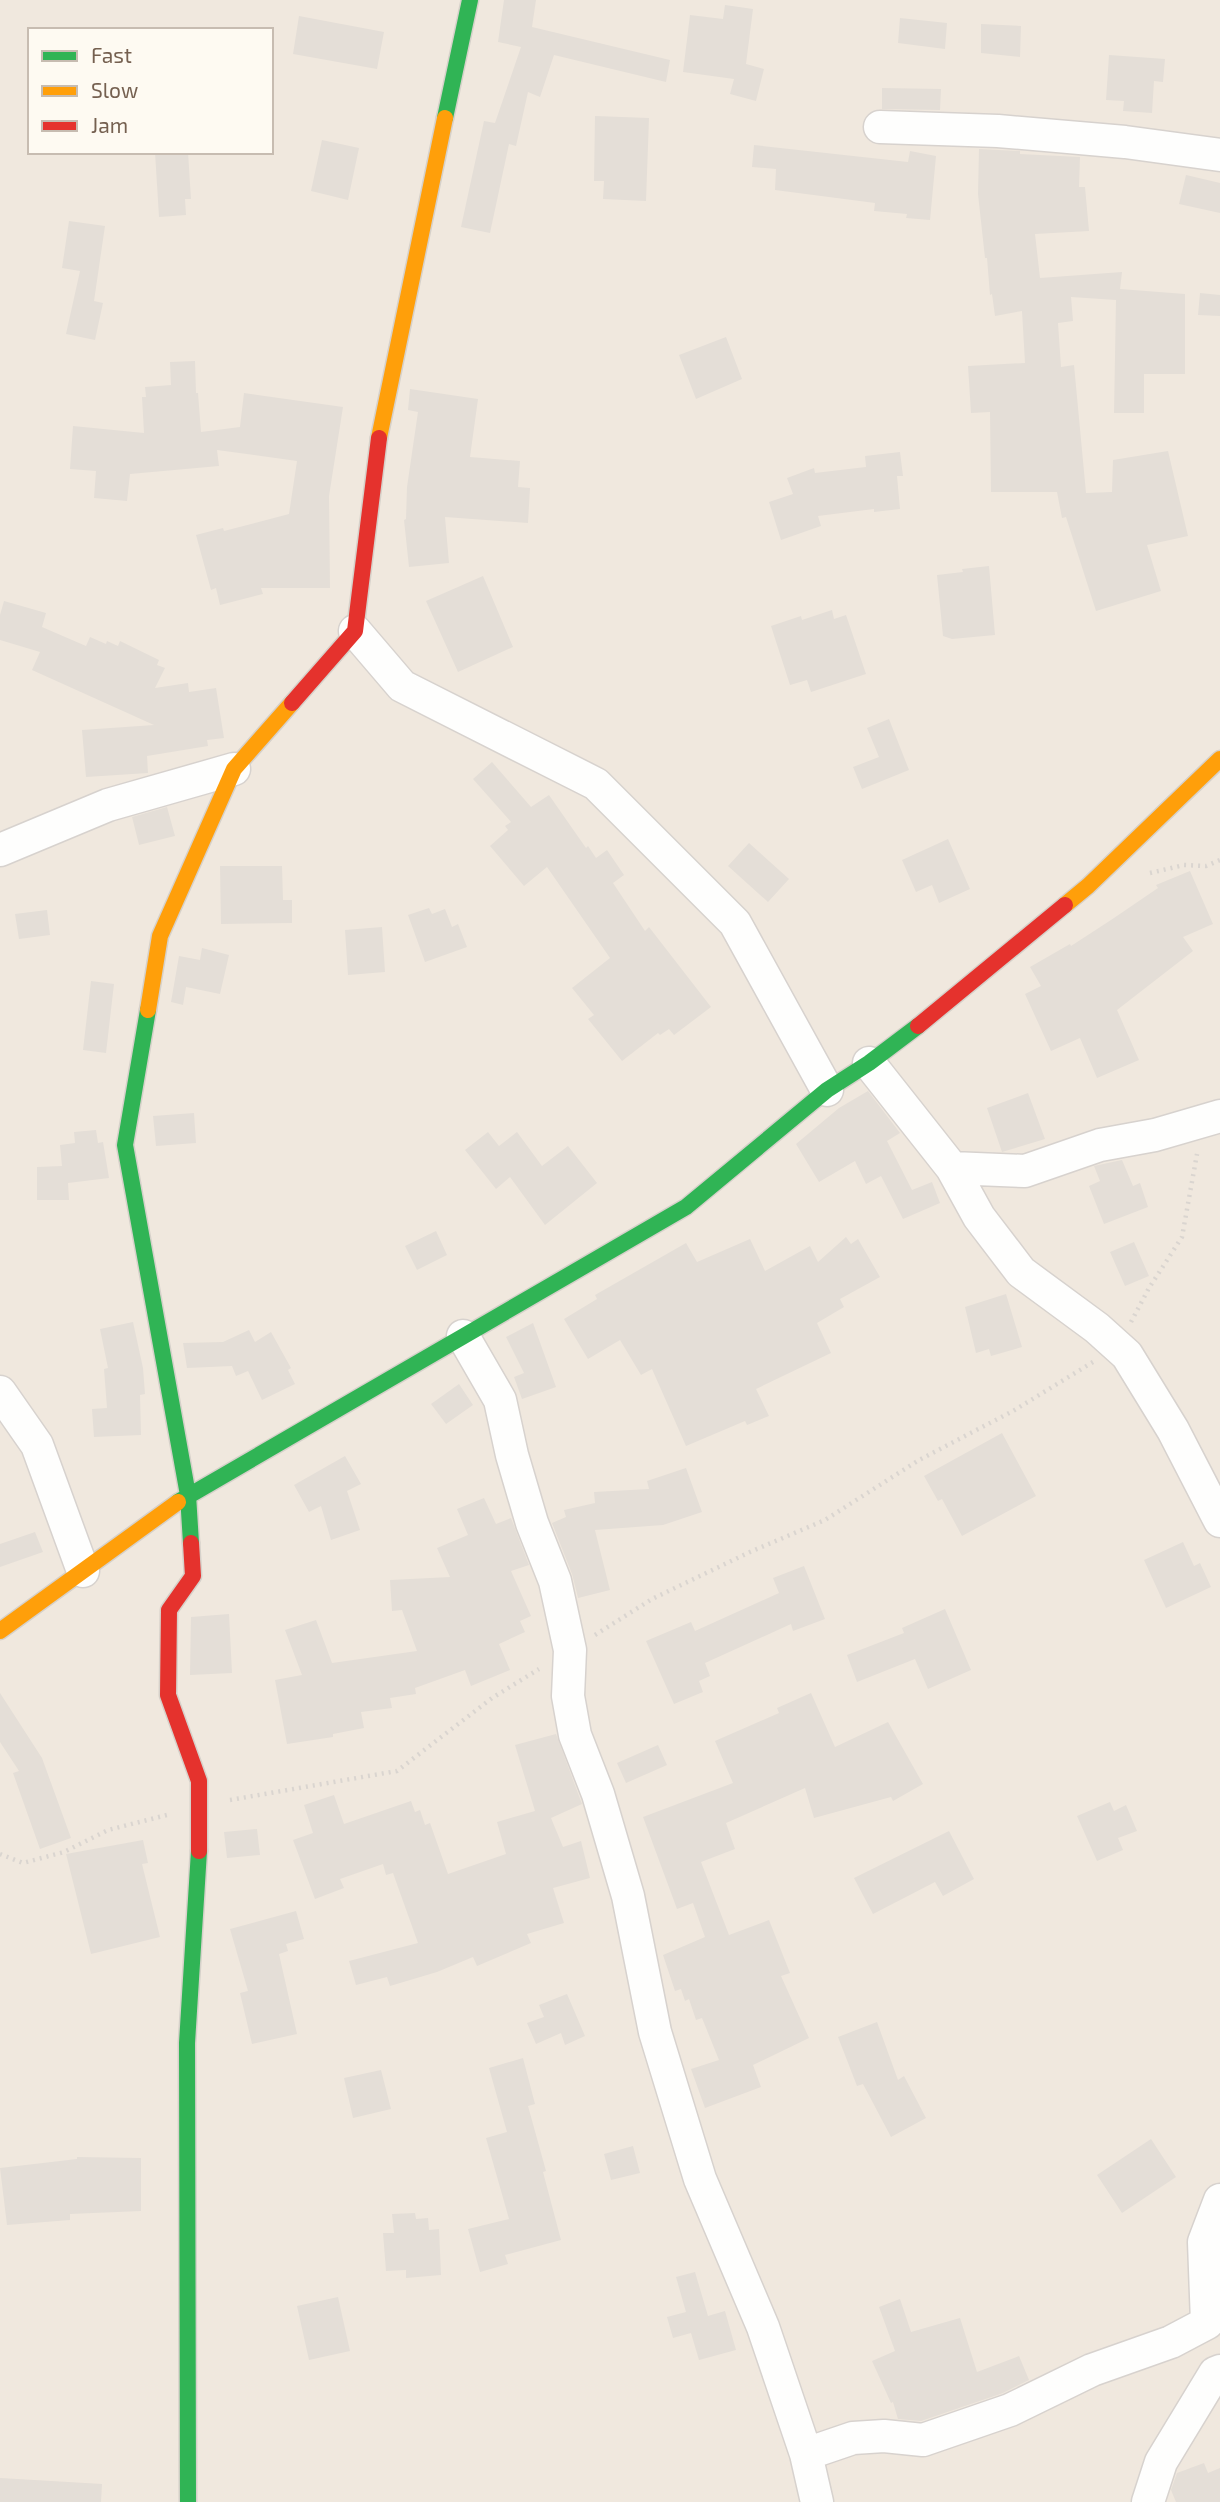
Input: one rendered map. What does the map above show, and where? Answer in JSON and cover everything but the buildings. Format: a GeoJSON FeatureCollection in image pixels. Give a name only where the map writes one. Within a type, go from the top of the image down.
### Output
{"type":"FeatureCollection","features":[{"type":"Feature","properties":{"kind":"street"},"geometry":{"type":"LineString","coordinates":[[188,2502],[187,2043],[199,1862],[199,1782],[168,1695],[169,1610],[193,1576],[188,1495],[125,1145],[160,936],[234,769],[355,631],[380,426],[470,0]]}},
{"type":"Feature","properties":{"kind":"street"},"geometry":{"type":"LineString","coordinates":[[880,127],[998,131],[1125,142],[1220,155]]}},
{"type":"Feature","properties":{"kind":"street"},"geometry":{"type":"LineString","coordinates":[[355,631],[402,686],[596,784],[735,923],[827,1090]]}},
{"type":"Feature","properties":{"kind":"street"},"geometry":{"type":"LineString","coordinates":[[0,1631],[188,1495],[685,1207],[827,1090],[869,1063],[1088,886],[1220,759]]}},
{"type":"Feature","properties":{"kind":"street"},"geometry":{"type":"LineString","coordinates":[[0,850],[108,805],[234,769]]}},
{"type":"Feature","properties":{"kind":"street"},"geometry":{"type":"LineString","coordinates":[[869,1063],[952,1168],[979,1217],[1021,1272],[1097,1328],[1127,1355],[1173,1430],[1220,1521]]}},
{"type":"Feature","properties":{"kind":"street"},"geometry":{"type":"LineString","coordinates":[[952,1168],[1025,1171],[1100,1145],[1155,1135],[1211,1119]]}},
{"type":"Feature","properties":{"kind":"street"},"geometry":{"type":"LineString","coordinates":[[463,1336],[500,1400],[512,1455],[532,1523],[555,1581],[570,1650],[568,1696],[575,1735],[597,1794],[628,1896],[655,2032],[700,2179],[762,2327],[806,2454],[817,2502]]}},
{"type":"Feature","properties":{"kind":"street"},"geometry":{"type":"LineString","coordinates":[[0,1392],[37,1445],[83,1571]]}},
{"type":"Feature","properties":{"kind":"street"},"geometry":{"type":"LineString","coordinates":[[806,2454],[853,2438],[884,2436],[923,2440],[1010,2410],[1092,2370],[1171,2342],[1207,2323],[1204,2242],[1220,2200]]}},
{"type":"Feature","properties":{"kind":"street"},"geometry":{"type":"LineString","coordinates":[[1148,2502],[1161,2462],[1215,2373],[1220,2371]]}},
{"type":"Feature","properties":{"kind":"path"},"geometry":{"type":"LineString","coordinates":[[0,1854],[23,1863],[64,1852],[108,1830],[199,1807],[266,1792],[397,1771],[492,1698],[652,1599],[825,1520],[919,1460],[1013,1411],[1118,1347],[1149,1288],[1182,1237],[1211,1119]]}},
{"type":"Feature","properties":{"kind":"shaded area"},"geometry":{"type":"Polygon","coordinates":[[[0,0],[1220,0],[1220,2502],[0,2502],[0,0]]]}},
{"type":"Feature","properties":{"kind":"traffic: fast"},"geometry":{"type":"LineString","coordinates":[[445,118],[470,0]]}},
{"type":"Feature","properties":{"kind":"traffic: fast"},"geometry":{"type":"LineString","coordinates":[[148,1010],[125,1145],[188,1495],[191,1543]]}},
{"type":"Feature","properties":{"kind":"traffic: fast"},"geometry":{"type":"LineString","coordinates":[[178,1502],[686,1207],[827,1090],[918,1026]]}},
{"type":"Feature","properties":{"kind":"traffic: fast"},"geometry":{"type":"LineString","coordinates":[[188,2502],[187,2043],[199,1851]]}},
{"type":"Feature","properties":{"kind":"traffic: slow"},"geometry":{"type":"LineString","coordinates":[[379,438],[445,118]]}},
{"type":"Feature","properties":{"kind":"traffic: slow"},"geometry":{"type":"LineString","coordinates":[[148,1010],[160,936],[234,769],[292,703]]}},
{"type":"Feature","properties":{"kind":"traffic: slow"},"geometry":{"type":"LineString","coordinates":[[1065,905],[1220,759]]}},
{"type":"Feature","properties":{"kind":"traffic: slow"},"geometry":{"type":"LineString","coordinates":[[0,1631],[178,1502]]}},
{"type":"Feature","properties":{"kind":"traffic: jam"},"geometry":{"type":"LineString","coordinates":[[292,703],[355,631],[379,438]]}},
{"type":"Feature","properties":{"kind":"traffic: jam"},"geometry":{"type":"LineString","coordinates":[[918,1026],[1065,905]]}},
{"type":"Feature","properties":{"kind":"traffic: jam"},"geometry":{"type":"LineString","coordinates":[[191,1543],[193,1576],[169,1610],[168,1695],[199,1781],[199,1851]]}}]}
